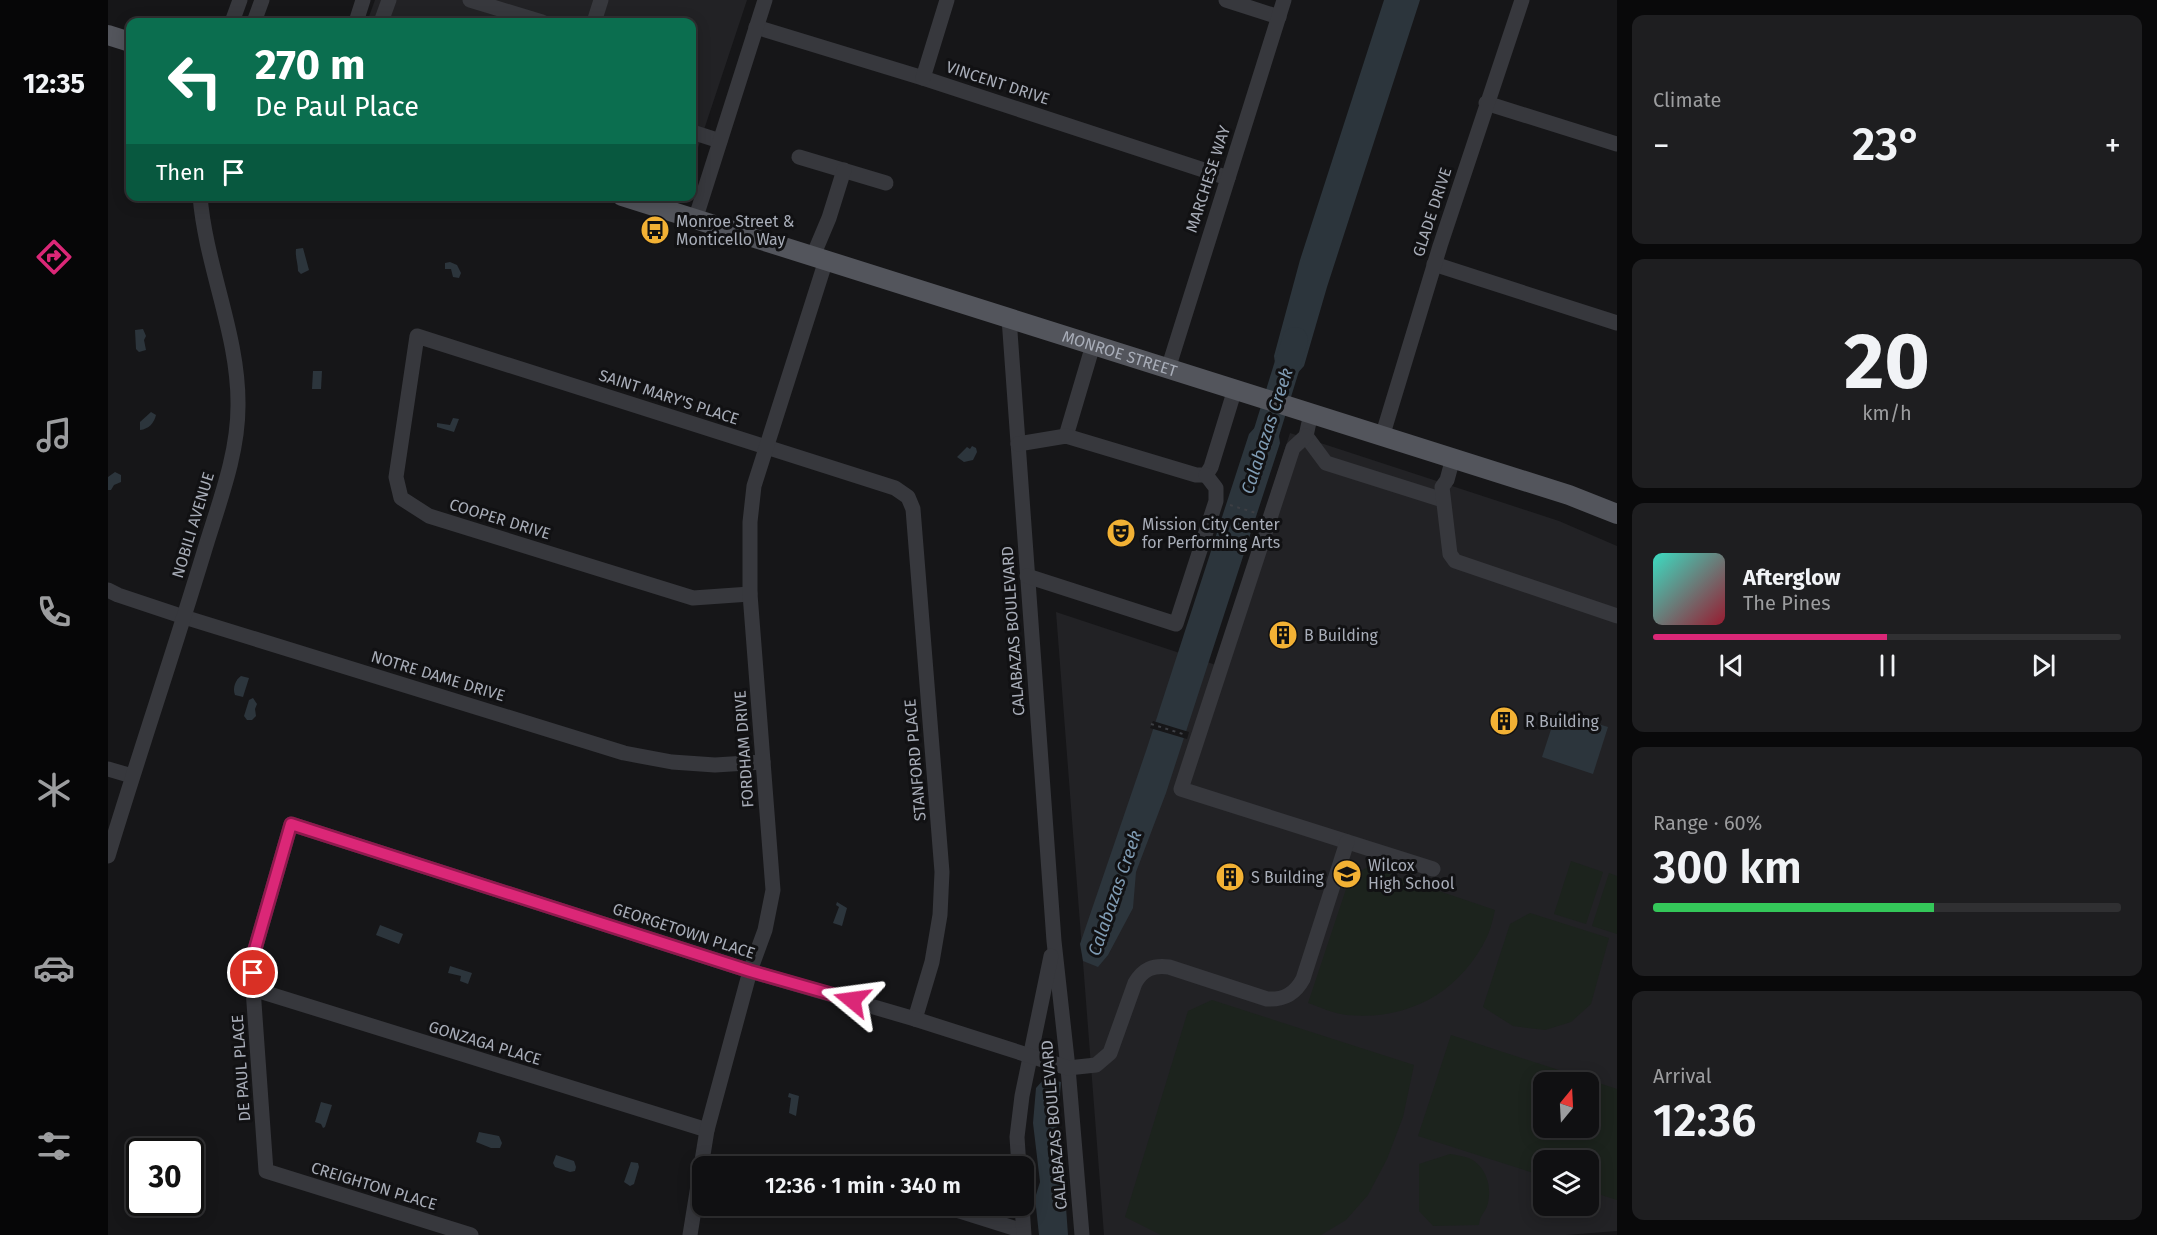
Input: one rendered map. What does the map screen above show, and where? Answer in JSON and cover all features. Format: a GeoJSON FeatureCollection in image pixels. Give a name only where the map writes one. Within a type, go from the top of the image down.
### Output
{"type":"FeatureCollection","features":[{"type":"Feature","properties":{"kind":"main road"},"geometry":{"type":"LineString","coordinates":[[108,35],[126,41]]}},
{"type":"Feature","properties":{"kind":"main road","name":"MONROE STREET"},"geometry":{"type":"LineString","coordinates":[[637,201],[1569,495],[1617,514]]}},
{"type":"Feature","properties":{"kind":"street"},"geometry":{"type":"LineString","coordinates":[[233,18],[240,0]]}},
{"type":"Feature","properties":{"kind":"street"},"geometry":{"type":"LineString","coordinates":[[255,18],[262,0]]}},
{"type":"Feature","properties":{"kind":"street"},"geometry":{"type":"LineString","coordinates":[[357,18],[363,0]]}},
{"type":"Feature","properties":{"kind":"street"},"geometry":{"type":"LineString","coordinates":[[382,18],[389,0]]}},
{"type":"Feature","properties":{"kind":"street"},"geometry":{"type":"LineString","coordinates":[[470,0],[529,18]]}},
{"type":"Feature","properties":{"kind":"street"},"geometry":{"type":"LineString","coordinates":[[595,18],[601,0]]}},
{"type":"Feature","properties":{"kind":"street"},"geometry":{"type":"LineString","coordinates":[[695,220],[765,0]]}},
{"type":"Feature","properties":{"kind":"street"},"geometry":{"type":"LineString","coordinates":[[923,78],[947,0]]}},
{"type":"Feature","properties":{"kind":"street"},"geometry":{"type":"LineString","coordinates":[[1226,0],[1279,16]]}},
{"type":"Feature","properties":{"kind":"street","name":"MARCHESE WAY"},"geometry":{"type":"LineString","coordinates":[[1168,369],[1284,0]]}},
{"type":"Feature","properties":{"kind":"street","name":"GLADE DRIVE"},"geometry":{"type":"LineString","coordinates":[[1382,436],[1434,264],[1522,0]]}},
{"type":"Feature","properties":{"kind":"street","name":"VINCENT DRIVE"},"geometry":{"type":"LineString","coordinates":[[756,27],[923,78],[1228,178]]}},
{"type":"Feature","properties":{"kind":"street"},"geometry":{"type":"LineString","coordinates":[[1486,103],[1617,144]]}},
{"type":"Feature","properties":{"kind":"street"},"geometry":{"type":"LineString","coordinates":[[696,133],[720,141]]}},
{"type":"Feature","properties":{"kind":"street"},"geometry":{"type":"LineString","coordinates":[[800,157],[886,183]]}},
{"type":"Feature","properties":{"kind":"street","name":"FORDHAM DRIVE"},"geometry":{"type":"LineString","coordinates":[[690,1235],[707,1130],[750,971],[765,930],[773,890],[750,594],[754,486],[844,170]]}},
{"type":"Feature","properties":{"kind":"street","name":"NOBILI AVENUE"},"geometry":{"type":"LineString","coordinates":[[108,856],[233,454],[238,407],[234,358],[205,231],[201,201]]}},
{"type":"Feature","properties":{"kind":"street"},"geometry":{"type":"LineString","coordinates":[[1434,264],[1617,323]]}},
{"type":"Feature","properties":{"kind":"street","name":"CALABAZAS BOULEVARD"},"geometry":{"type":"LineString","coordinates":[[1009,318],[1054,941],[1068,1068],[1082,1235]]}},
{"type":"Feature","properties":{"kind":"street","name":"SAINT MARY'S PLACE"},"geometry":{"type":"LineString","coordinates":[[417,336],[895,488],[908,497]]}},
{"type":"Feature","properties":{"kind":"street","name":"COOPER DRIVE"},"geometry":{"type":"LineString","coordinates":[[417,336],[396,477],[401,498],[429,516],[693,598],[750,594]]}},
{"type":"Feature","properties":{"kind":"street"},"geometry":{"type":"LineString","coordinates":[[1065,436],[1093,345]]}},
{"type":"Feature","properties":{"kind":"street"},"geometry":{"type":"LineString","coordinates":[[1206,475],[1211,467],[1236,389]]}},
{"type":"Feature","properties":{"kind":"street"},"geometry":{"type":"LineString","coordinates":[[1311,413],[1306,436],[1293,448],[1181,789],[1433,869]]}},
{"type":"Feature","properties":{"kind":"street"},"geometry":{"type":"LineString","coordinates":[[1018,444],[1065,436],[1196,475],[1206,475]]}},
{"type":"Feature","properties":{"kind":"street"},"geometry":{"type":"LineString","coordinates":[[1306,436],[1326,463],[1443,500]]}},
{"type":"Feature","properties":{"kind":"street"},"geometry":{"type":"LineString","coordinates":[[1453,458],[1442,488],[1450,554],[1455,561],[1617,616]]}},
{"type":"Feature","properties":{"kind":"street"},"geometry":{"type":"LineString","coordinates":[[1027,576],[1176,624],[1216,501],[1216,488],[1206,475]]}},
{"type":"Feature","properties":{"kind":"street","name":"STANFORD PLACE"},"geometry":{"type":"LineString","coordinates":[[908,497],[913,509],[942,872],[940,915],[932,962],[915,1019]]}},
{"type":"Feature","properties":{"kind":"street","name":"NOTRE DAME DRIVE"},"geometry":{"type":"LineString","coordinates":[[108,590],[184,616],[624,753],[672,762],[715,765],[763,762]]}},
{"type":"Feature","properties":{"kind":"street"},"geometry":{"type":"LineString","coordinates":[[108,769],[132,776]]}},
{"type":"Feature","properties":{"kind":"street","name":"GEORGETOWN PLACE"},"geometry":{"type":"LineString","coordinates":[[291,824],[750,971],[915,1019],[1068,1068]]}},
{"type":"Feature","properties":{"kind":"street","name":"DE PAUL PLACE"},"geometry":{"type":"LineString","coordinates":[[266,1172],[253,989],[253,956],[291,824]]}},
{"type":"Feature","properties":{"kind":"street"},"geometry":{"type":"LineString","coordinates":[[1068,1068],[1096,1065],[1110,1053],[1135,983],[1139,975],[1149,968],[1169,967],[1267,999],[1277,1000],[1294,992],[1303,979],[1347,842]]}},
{"type":"Feature","properties":{"kind":"street","name":"CALABAZAS BOULEVARD"},"geometry":{"type":"LineString","coordinates":[[1018,1156],[1017,1137],[1022,1096],[1054,941]]}},
{"type":"Feature","properties":{"kind":"street","name":"GONZAGA PLACE"},"geometry":{"type":"LineString","coordinates":[[253,989],[707,1130]]}},
{"type":"Feature","properties":{"kind":"street","name":"CREIGHTON PLACE"},"geometry":{"type":"LineString","coordinates":[[266,1172],[471,1235]]}},
{"type":"Feature","properties":{"kind":"street"},"geometry":{"type":"LineString","coordinates":[[974,1216],[1024,1233],[1023,1216]]}},
{"type":"Feature","properties":{"kind":"path"},"geometry":{"type":"LineString","coordinates":[[1229,505],[1256,513]]}},
{"type":"Feature","properties":{"kind":"path"},"geometry":{"type":"LineString","coordinates":[[1152,724],[1190,736]]}},
{"type":"Feature","properties":{"kind":"shaded area"},"geometry":{"type":"Polygon","coordinates":[[[375,0],[747,0],[696,154],[696,18],[368,18],[375,0]]]}},
{"type":"Feature","properties":{"kind":"shaded area","name":"Wilcox High School"},"geometry":{"type":"Polygon","coordinates":[[[1290,433],[1559,521],[1617,546],[1617,1231],[1566,1235],[1104,1235],[1056,612],[1216,665],[1290,433]]]}},
{"type":"Feature","properties":{"kind":"shaded area"},"geometry":{"type":"Polygon","coordinates":[[[1571,861],[1603,872],[1586,924],[1554,914],[1571,861]]]}},
{"type":"Feature","properties":{"kind":"shaded area"},"geometry":{"type":"Polygon","coordinates":[[[1368,867],[1495,910],[1492,924],[1476,956],[1462,973],[1430,999],[1391,1013],[1370,1016],[1332,1012],[1308,1003],[1350,877],[1368,867]]]}},
{"type":"Feature","properties":{"kind":"shaded area"},"geometry":{"type":"Polygon","coordinates":[[[1609,873],[1617,876],[1617,934],[1592,926],[1609,873]]]}},
{"type":"Feature","properties":{"kind":"shaded area"},"geometry":{"type":"Polygon","coordinates":[[[1530,913],[1609,938],[1591,1004],[1571,1022],[1545,1030],[1513,1026],[1483,1007],[1510,924],[1530,913]]]}},
{"type":"Feature","properties":{"kind":"shaded area"},"geometry":{"type":"Polygon","coordinates":[[[1212,1000],[1414,1065],[1403,1117],[1387,1159],[1368,1195],[1346,1220],[1321,1235],[1161,1235],[1125,1217],[1188,1011],[1212,1000]]]}},
{"type":"Feature","properties":{"kind":"shaded area"},"geometry":{"type":"Polygon","coordinates":[[[1451,1035],[1565,1072],[1533,1072],[1533,1138],[1599,1138],[1599,1083],[1617,1089],[1617,1200],[1599,1194],[1599,1150],[1533,1150],[1533,1173],[1418,1136],[1451,1035]]]}},
{"type":"Feature","properties":{"kind":"shaded area"},"geometry":{"type":"Polygon","coordinates":[[[1450,1154],[1467,1157],[1484,1171],[1489,1197],[1479,1225],[1433,1226],[1419,1211],[1419,1164],[1450,1154]]]}},
{"type":"Feature","properties":{"kind":"water"},"geometry":{"type":"Polygon","coordinates":[[[1384,0],[1420,0],[1327,287],[1304,366],[1294,377],[1276,370],[1274,356],[1300,260],[1384,0]]]}},
{"type":"Feature","properties":{"kind":"water"},"geometry":{"type":"Polygon","coordinates":[[[303,248],[309,270],[301,274],[298,271],[296,249],[303,248]]]}},
{"type":"Feature","properties":{"kind":"water"},"geometry":{"type":"Polygon","coordinates":[[[450,262],[457,265],[461,273],[459,278],[453,277],[451,269],[445,269],[445,263],[450,262]]]}},
{"type":"Feature","properties":{"kind":"water"},"geometry":{"type":"Polygon","coordinates":[[[143,329],[146,336],[144,340],[146,350],[139,352],[136,349],[135,330],[143,329]]]}},
{"type":"Feature","properties":{"kind":"water"},"geometry":{"type":"Polygon","coordinates":[[[313,371],[322,371],[321,389],[312,389],[313,371]]]}},
{"type":"Feature","properties":{"kind":"water"},"geometry":{"type":"Polygon","coordinates":[[[151,412],[156,415],[154,421],[148,427],[140,430],[140,422],[151,412]]]}},
{"type":"Feature","properties":{"kind":"water"},"geometry":{"type":"Polygon","coordinates":[[[453,418],[459,419],[454,432],[437,427],[437,423],[450,425],[453,418]]]}},
{"type":"Feature","properties":{"kind":"water"},"geometry":{"type":"Polygon","coordinates":[[[1258,424],[1278,431],[1280,443],[1166,793],[1136,872],[1133,908],[1108,955],[1098,967],[1083,961],[1080,944],[1147,748],[1249,434],[1258,424]]]}},
{"type":"Feature","properties":{"kind":"water"},"geometry":{"type":"Polygon","coordinates":[[[972,446],[977,452],[973,460],[964,462],[957,457],[967,447],[970,449],[972,446]]]}},
{"type":"Feature","properties":{"kind":"water"},"geometry":{"type":"Polygon","coordinates":[[[115,472],[121,475],[121,482],[108,490],[108,477],[115,472]]]}},
{"type":"Feature","properties":{"kind":"water"},"geometry":{"type":"Polygon","coordinates":[[[241,676],[249,678],[243,697],[235,695],[234,692],[235,684],[241,676]]]}},
{"type":"Feature","properties":{"kind":"water"},"geometry":{"type":"Polygon","coordinates":[[[253,698],[257,704],[256,716],[252,720],[247,720],[244,716],[249,700],[253,698]]]}},
{"type":"Feature","properties":{"kind":"water"},"geometry":{"type":"Polygon","coordinates":[[[1557,711],[1608,727],[1593,774],[1542,757],[1557,711]]]}},
{"type":"Feature","properties":{"kind":"water"},"geometry":{"type":"Polygon","coordinates":[[[837,902],[847,908],[842,926],[833,923],[839,907],[836,905],[837,902]]]}},
{"type":"Feature","properties":{"kind":"water"},"geometry":{"type":"Polygon","coordinates":[[[380,925],[403,934],[399,944],[376,935],[380,925]]]}},
{"type":"Feature","properties":{"kind":"water"},"geometry":{"type":"Polygon","coordinates":[[[450,966],[472,973],[468,984],[460,981],[461,976],[448,973],[450,966]]]}},
{"type":"Feature","properties":{"kind":"water"},"geometry":{"type":"Polygon","coordinates":[[[1045,1078],[1061,1082],[1057,1129],[1059,1180],[1065,1193],[1068,1235],[1039,1235],[1035,1198],[1040,1182],[1033,1123],[1036,1088],[1045,1078]]]}},
{"type":"Feature","properties":{"kind":"water"},"geometry":{"type":"Polygon","coordinates":[[[789,1093],[799,1096],[796,1116],[789,1113],[791,1098],[788,1097],[789,1093]]]}},
{"type":"Feature","properties":{"kind":"water"},"geometry":{"type":"Polygon","coordinates":[[[321,1102],[332,1105],[323,1128],[321,1124],[315,1122],[321,1102]]]}},
{"type":"Feature","properties":{"kind":"water"},"geometry":{"type":"Polygon","coordinates":[[[479,1132],[499,1136],[502,1143],[500,1148],[491,1148],[476,1142],[479,1132]]]}},
{"type":"Feature","properties":{"kind":"water"},"geometry":{"type":"Polygon","coordinates":[[[556,1155],[574,1161],[575,1171],[570,1172],[555,1167],[553,1163],[556,1155]]]}},
{"type":"Feature","properties":{"kind":"water"},"geometry":{"type":"Polygon","coordinates":[[[631,1162],[638,1163],[639,1167],[634,1184],[630,1186],[624,1182],[631,1162]]]}},
{"type":"Feature","properties":{"kind":"pier"},"geometry":{"type":"Polygon","coordinates":[[[1153,721],[1189,732],[1187,739],[1150,728],[1153,721]]]}},
{"type":"Feature","properties":{"kind":"waterway","name":"Calabazas Creek"},"geometry":{"type":"LineString","coordinates":[[1258,460],[1295,340]]}},
{"type":"Feature","properties":{"kind":"place","name":"Monroe Street & Monticello Way"},"geometry":{"type":"Point","coordinates":[655,230]}},
{"type":"Feature","properties":{"kind":"place","name":"Mission City Center for Performing Arts"},"geometry":{"type":"Point","coordinates":[1121,533]}},
{"type":"Feature","properties":{"kind":"place","name":"B Building"},"geometry":{"type":"Point","coordinates":[1283,635]}},
{"type":"Feature","properties":{"kind":"place","name":"R Building"},"geometry":{"type":"Point","coordinates":[1504,721]}},
{"type":"Feature","properties":{"kind":"place","name":"Wilcox High School"},"geometry":{"type":"Point","coordinates":[1347,874]}},
{"type":"Feature","properties":{"kind":"place","name":"S Building"},"geometry":{"type":"Point","coordinates":[1230,877]}},
{"type":"Feature","properties":{"kind":"route"},"geometry":{"type":"LineString","coordinates":[[253,973],[253,956],[291,824],[750,971],[852,1000]]}}]}
